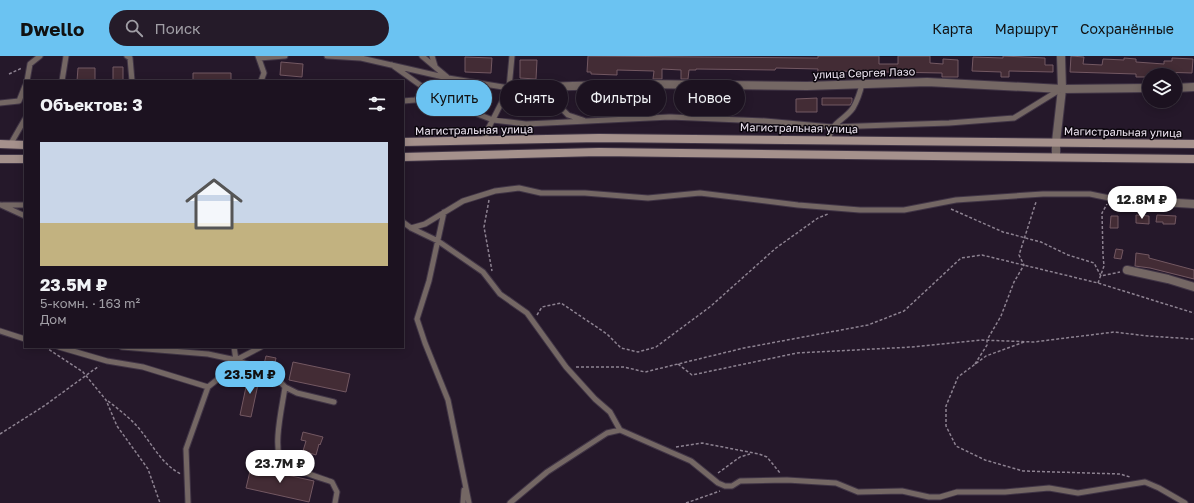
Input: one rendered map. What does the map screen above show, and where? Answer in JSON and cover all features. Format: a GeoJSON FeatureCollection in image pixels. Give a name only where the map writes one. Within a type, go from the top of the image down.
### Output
{"type":"FeatureCollection","features":[{"type":"Feature","properties":{"kind":"main road","name":"Магистральная улица"},"geometry":{"type":"LineString","coordinates":[[404,142],[599,138],[1194,144]]}},
{"type":"Feature","properties":{"kind":"main road"},"geometry":{"type":"LineString","coordinates":[[0,144],[24,145]]}},
{"type":"Feature","properties":{"kind":"main road"},"geometry":{"type":"LineString","coordinates":[[404,157],[607,152],[1194,159]]}},
{"type":"Feature","properties":{"kind":"main road"},"geometry":{"type":"LineString","coordinates":[[0,159],[24,159]]}},
{"type":"Feature","properties":{"kind":"street"},"geometry":{"type":"LineString","coordinates":[[1056,157],[1056,142],[1062,89],[1061,56]]}},
{"type":"Feature","properties":{"kind":"street","name":"улица Сергея Лазо"},"geometry":{"type":"LineString","coordinates":[[745,85],[807,86],[927,82],[1062,89],[1142,88]]}},
{"type":"Feature","properties":{"kind":"street"},"geometry":{"type":"LineString","coordinates":[[1182,88],[1194,87]]}},
{"type":"Feature","properties":{"kind":"street"},"geometry":{"type":"LineString","coordinates":[[1112,199],[1194,204]]}},
{"type":"Feature","properties":{"kind":"street"},"geometry":{"type":"LineString","coordinates":[[1126,270],[1168,279],[1194,287]]}},
{"type":"Feature","properties":{"kind":"lane"},"geometry":{"type":"LineString","coordinates":[[26,80],[30,64],[40,56]]}},
{"type":"Feature","properties":{"kind":"lane"},"geometry":{"type":"LineString","coordinates":[[62,80],[66,56]]}},
{"type":"Feature","properties":{"kind":"lane"},"geometry":{"type":"LineString","coordinates":[[127,56],[130,58],[132,80]]}},
{"type":"Feature","properties":{"kind":"lane"},"geometry":{"type":"LineString","coordinates":[[261,80],[264,74],[259,57],[285,56]]}},
{"type":"Feature","properties":{"kind":"lane"},"geometry":{"type":"LineString","coordinates":[[327,56],[360,57],[457,80]]}},
{"type":"Feature","properties":{"kind":"lane"},"geometry":{"type":"LineString","coordinates":[[422,56],[448,78]]}},
{"type":"Feature","properties":{"kind":"lane"},"geometry":{"type":"LineString","coordinates":[[432,56],[435,67]]}},
{"type":"Feature","properties":{"kind":"lane"},"geometry":{"type":"LineString","coordinates":[[510,80],[512,56]]}},
{"type":"Feature","properties":{"kind":"lane"},"geometry":{"type":"LineString","coordinates":[[392,65],[416,82]]}},
{"type":"Feature","properties":{"kind":"lane"},"geometry":{"type":"LineString","coordinates":[[829,140],[829,133],[832,127],[852,109],[859,96],[862,84]]}},
{"type":"Feature","properties":{"kind":"lane"},"geometry":{"type":"LineString","coordinates":[[0,103],[19,101],[24,88]]}},
{"type":"Feature","properties":{"kind":"lane"},"geometry":{"type":"LineString","coordinates":[[483,116],[493,120],[526,124],[670,117],[764,121],[832,127],[949,122],[1014,118],[1062,89]]}},
{"type":"Feature","properties":{"kind":"lane"},"geometry":{"type":"LineString","coordinates":[[404,101],[416,100]]}},
{"type":"Feature","properties":{"kind":"lane"},"geometry":{"type":"LineString","coordinates":[[485,140],[487,131],[500,106]]}},
{"type":"Feature","properties":{"kind":"lane"},"geometry":{"type":"LineString","coordinates":[[568,115],[587,121]]}},
{"type":"Feature","properties":{"kind":"lane"},"geometry":{"type":"LineString","coordinates":[[10,145],[24,121]]}},
{"type":"Feature","properties":{"kind":"lane"},"geometry":{"type":"LineString","coordinates":[[411,228],[425,224],[463,201],[490,192],[519,188],[541,193],[648,198],[700,193],[860,210],[904,210],[956,200],[1039,194],[1090,194],[1112,199]]}},
{"type":"Feature","properties":{"kind":"lane"},"geometry":{"type":"LineString","coordinates":[[0,205],[24,204]]}},
{"type":"Feature","properties":{"kind":"lane"},"geometry":{"type":"LineString","coordinates":[[0,205],[24,215]]}},
{"type":"Feature","properties":{"kind":"lane"},"geometry":{"type":"LineString","coordinates":[[444,212],[429,281],[417,319],[448,400],[469,503]]}},
{"type":"Feature","properties":{"kind":"lane"},"geometry":{"type":"LineString","coordinates":[[404,223],[411,228],[438,241],[483,272],[500,294],[527,313],[566,368],[595,399],[610,412],[620,430]]}},
{"type":"Feature","properties":{"kind":"lane"},"geometry":{"type":"LineString","coordinates":[[0,331],[24,339]]}},
{"type":"Feature","properties":{"kind":"lane"},"geometry":{"type":"LineString","coordinates":[[62,348],[107,361],[143,367],[208,387]]}},
{"type":"Feature","properties":{"kind":"lane"},"geometry":{"type":"LineString","coordinates":[[134,348],[208,354],[236,360],[271,372],[285,387],[297,393],[334,402]]}},
{"type":"Feature","properties":{"kind":"lane"},"geometry":{"type":"LineString","coordinates":[[234,348],[236,360]]}},
{"type":"Feature","properties":{"kind":"lane"},"geometry":{"type":"LineString","coordinates":[[189,502],[186,448],[208,387],[228,371],[236,360],[259,348]]}},
{"type":"Feature","properties":{"kind":"lane"},"geometry":{"type":"LineString","coordinates":[[285,387],[277,442],[278,454],[283,462],[332,482],[337,492],[335,503]]}},
{"type":"Feature","properties":{"kind":"lane"},"geometry":{"type":"LineString","coordinates":[[510,503],[553,468],[607,433],[620,430],[691,461],[711,478],[725,486],[732,486],[740,481],[788,480],[836,483],[858,492],[902,491],[929,497],[940,497],[956,492],[1006,492],[1049,488],[1078,493],[1145,482],[1185,503]]}},
{"type":"Feature","properties":{"kind":"lane"},"geometry":{"type":"LineString","coordinates":[[463,503],[465,483]]}},
{"type":"Feature","properties":{"kind":"path"},"geometry":{"type":"LineString","coordinates":[[10,74],[30,64]]}},
{"type":"Feature","properties":{"kind":"path"},"geometry":{"type":"LineString","coordinates":[[490,192],[484,227],[490,264],[494,277]]}},
{"type":"Feature","properties":{"kind":"path"},"geometry":{"type":"LineString","coordinates":[[1024,265],[1020,255],[1039,194]]}},
{"type":"Feature","properties":{"kind":"path"},"geometry":{"type":"LineString","coordinates":[[1098,283],[1104,266],[1102,213],[1112,199]]}},
{"type":"Feature","properties":{"kind":"path"},"geometry":{"type":"LineString","coordinates":[[533,322],[542,307],[561,303],[608,334],[621,348],[638,352],[656,347],[712,306],[776,248],[818,218],[841,208]]}},
{"type":"Feature","properties":{"kind":"path"},"geometry":{"type":"LineString","coordinates":[[951,209],[1003,232],[1041,242],[1068,255],[1094,263],[1101,276]]}},
{"type":"Feature","properties":{"kind":"path"},"geometry":{"type":"LineString","coordinates":[[566,368],[624,368],[645,372],[744,348],[868,326],[904,311],[961,258],[982,255],[1098,283],[1194,313]]}},
{"type":"Feature","properties":{"kind":"path"},"geometry":{"type":"LineString","coordinates":[[974,365],[987,345],[987,340],[1001,316],[1014,282],[1024,265]]}},
{"type":"Feature","properties":{"kind":"path"},"geometry":{"type":"LineString","coordinates":[[1101,276],[1115,274],[1126,270]]}},
{"type":"Feature","properties":{"kind":"path"},"geometry":{"type":"LineString","coordinates":[[678,364],[692,375],[797,353],[912,347],[987,340],[1034,342],[1114,332],[1194,339]]}},
{"type":"Feature","properties":{"kind":"path"},"geometry":{"type":"LineString","coordinates":[[1024,342],[986,356],[958,377],[946,406],[946,426],[956,446],[985,460],[1023,471],[1120,474],[1145,482]]}},
{"type":"Feature","properties":{"kind":"path"},"geometry":{"type":"LineString","coordinates":[[46,348],[83,372],[106,400],[135,424],[162,458],[175,471],[188,477]]}},
{"type":"Feature","properties":{"kind":"path"},"geometry":{"type":"LineString","coordinates":[[0,434],[44,406],[107,361]]}},
{"type":"Feature","properties":{"kind":"path"},"geometry":{"type":"LineString","coordinates":[[106,400],[117,426],[148,469],[160,503]]}},
{"type":"Feature","properties":{"kind":"path"},"geometry":{"type":"LineString","coordinates":[[662,448],[702,443],[752,453],[767,457],[775,468],[788,480]]}},
{"type":"Feature","properties":{"kind":"path"},"geometry":{"type":"LineString","coordinates":[[711,478],[740,457],[752,453]]}},
{"type":"Feature","properties":{"kind":"path"},"geometry":{"type":"LineString","coordinates":[[686,503],[721,490],[725,486]]}},
{"type":"Feature","properties":{"kind":"building"},"geometry":{"type":"Polygon","coordinates":[[[588,56],[818,58],[818,56],[879,56],[879,64],[898,64],[898,56],[930,56],[930,63],[943,64],[943,59],[958,60],[958,77],[942,77],[942,73],[832,71],[831,77],[817,77],[818,69],[776,68],[775,70],[696,69],[689,70],[688,79],[681,79],[681,70],[662,69],[662,79],[653,79],[654,71],[617,70],[617,75],[591,74],[591,72],[587,72],[588,56]]]}},
{"type":"Feature","properties":{"kind":"building"},"geometry":{"type":"Polygon","coordinates":[[[1003,56],[1045,58],[1045,65],[1053,65],[1053,72],[1009,71],[1009,77],[1001,77],[1001,72],[972,71],[973,57],[1003,58],[1003,56]]]}},
{"type":"Feature","properties":{"kind":"building"},"geometry":{"type":"Polygon","coordinates":[[[1071,56],[1084,57],[1083,64],[1102,65],[1103,59],[1124,60],[1124,58],[1136,59],[1136,62],[1164,64],[1164,61],[1172,61],[1172,58],[1193,59],[1192,73],[1182,73],[1182,68],[1142,68],[1142,77],[1136,77],[1136,74],[1070,72],[1071,56]]]}},
{"type":"Feature","properties":{"kind":"building"},"geometry":{"type":"Polygon","coordinates":[[[465,57],[492,58],[491,73],[465,72],[465,57]]]}},
{"type":"Feature","properties":{"kind":"building"},"geometry":{"type":"Polygon","coordinates":[[[520,60],[537,60],[536,79],[520,78],[520,60]]]}},
{"type":"Feature","properties":{"kind":"building"},"geometry":{"type":"Polygon","coordinates":[[[281,62],[303,64],[302,77],[280,75],[281,62]]]}},
{"type":"Feature","properties":{"kind":"building"},"geometry":{"type":"Polygon","coordinates":[[[113,67],[123,67],[123,80],[113,80],[113,67]]]}},
{"type":"Feature","properties":{"kind":"building"},"geometry":{"type":"Polygon","coordinates":[[[78,68],[95,68],[95,80],[77,80],[78,68]]]}},
{"type":"Feature","properties":{"kind":"building"},"geometry":{"type":"Polygon","coordinates":[[[193,73],[231,73],[231,80],[193,80],[193,73]]]}},
{"type":"Feature","properties":{"kind":"building"},"geometry":{"type":"Polygon","coordinates":[[[817,98],[817,112],[796,112],[796,99],[817,98]]]}},
{"type":"Feature","properties":{"kind":"building"},"geometry":{"type":"Polygon","coordinates":[[[822,98],[852,98],[852,102],[850,105],[822,105],[822,98]]]}},
{"type":"Feature","properties":{"kind":"building"},"geometry":{"type":"Polygon","coordinates":[[[1136,215],[1149,216],[1149,224],[1136,223],[1136,215]]]}},
{"type":"Feature","properties":{"kind":"building"},"geometry":{"type":"Polygon","coordinates":[[[1157,215],[1176,216],[1175,224],[1163,224],[1163,222],[1156,222],[1157,215]]]}},
{"type":"Feature","properties":{"kind":"building"},"geometry":{"type":"Polygon","coordinates":[[[1111,216],[1118,216],[1118,228],[1110,228],[1111,216]]]}},
{"type":"Feature","properties":{"kind":"building"},"geometry":{"type":"Polygon","coordinates":[[[1116,249],[1123,250],[1121,259],[1114,258],[1116,249]]]}},
{"type":"Feature","properties":{"kind":"building"},"geometry":{"type":"Polygon","coordinates":[[[1136,253],[1149,255],[1149,258],[1194,270],[1194,279],[1150,268],[1135,266],[1136,253]]]}},
{"type":"Feature","properties":{"kind":"building"},"geometry":{"type":"Polygon","coordinates":[[[266,356],[276,358],[274,367],[264,364],[266,356]]]}},
{"type":"Feature","properties":{"kind":"building"},"geometry":{"type":"Polygon","coordinates":[[[293,362],[350,374],[346,392],[289,380],[293,362]]]}},
{"type":"Feature","properties":{"kind":"building"},"geometry":{"type":"Polygon","coordinates":[[[249,373],[260,375],[251,417],[240,415],[249,373]]]}},
{"type":"Feature","properties":{"kind":"building"},"geometry":{"type":"Polygon","coordinates":[[[303,432],[323,437],[316,455],[303,451],[306,441],[301,440],[303,432]]]}},
{"type":"Feature","properties":{"kind":"building"},"geometry":{"type":"Polygon","coordinates":[[[251,467],[314,481],[309,502],[246,488],[251,467]]]}}]}
